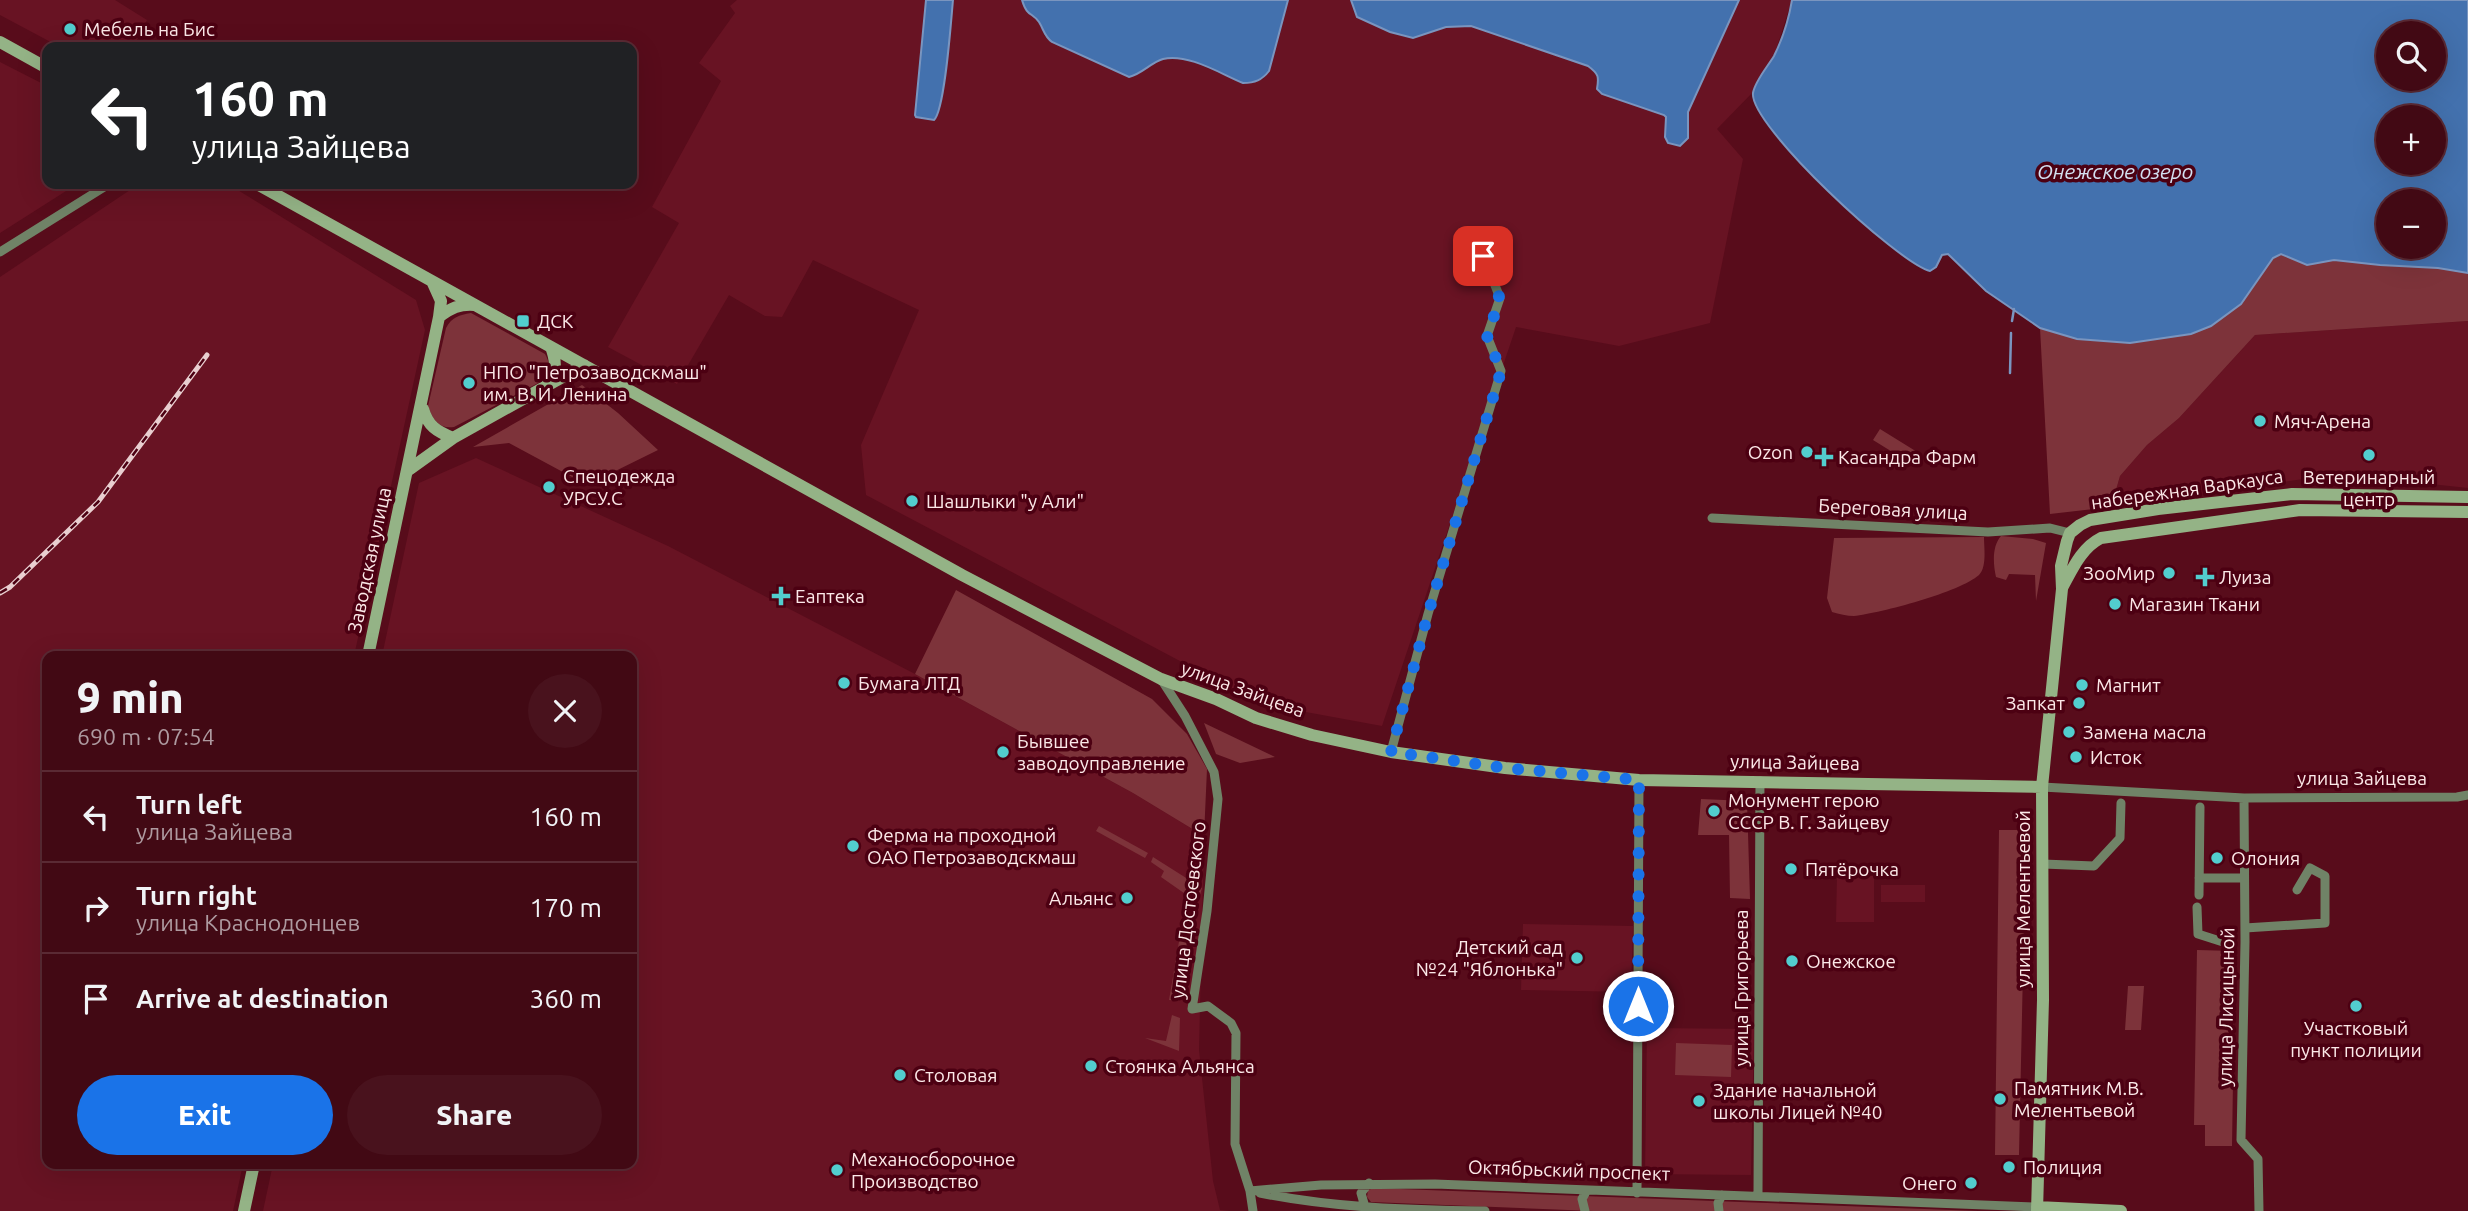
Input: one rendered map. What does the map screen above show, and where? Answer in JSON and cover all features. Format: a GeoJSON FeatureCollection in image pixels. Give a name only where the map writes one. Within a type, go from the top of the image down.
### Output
{"type":"FeatureCollection","features":[{"type":"Feature","properties":{"kind":"main road"},"geometry":{"type":"LineString","coordinates":[[0,42],[42,65]]}},
{"type":"Feature","properties":{"kind":"main road","name":"улица Зайцева"},"geometry":{"type":"LineString","coordinates":[[266,189],[962,575],[1161,679],[1216,699],[1256,718],[1312,735],[1391,752],[1505,768],[1639,780],[1760,780],[2042,787]]}},
{"type":"Feature","properties":{"kind":"main road"},"geometry":{"type":"LineString","coordinates":[[432,281],[441,301],[439,317]]}},
{"type":"Feature","properties":{"kind":"main road"},"geometry":{"type":"LineString","coordinates":[[439,317],[461,304],[475,305]]}},
{"type":"Feature","properties":{"kind":"main road","name":"Заводская улица"},"geometry":{"type":"LineString","coordinates":[[369,651],[439,317]]}},
{"type":"Feature","properties":{"kind":"main road"},"geometry":{"type":"LineString","coordinates":[[548,386],[556,369],[551,347]]}},
{"type":"Feature","properties":{"kind":"main road"},"geometry":{"type":"LineString","coordinates":[[407,471],[453,438],[584,365]]}},
{"type":"Feature","properties":{"kind":"main road"},"geometry":{"type":"LineString","coordinates":[[422,405],[427,423],[453,438]]}},
{"type":"Feature","properties":{"kind":"main road","name":"набережная Варкауса"},"geometry":{"type":"LineString","coordinates":[[2075,529],[2091,520],[2158,509],[2292,494],[2468,497]]}},
{"type":"Feature","properties":{"kind":"main road","name":"набережная Варкауса"},"geometry":{"type":"LineString","coordinates":[[2089,546],[2101,538],[2300,510],[2468,512]]}},
{"type":"Feature","properties":{"kind":"main road"},"geometry":{"type":"LineString","coordinates":[[2075,529],[2076,545],[2089,546]]}},
{"type":"Feature","properties":{"kind":"main road"},"geometry":{"type":"LineString","coordinates":[[2062,589],[2063,553],[2075,529]]}},
{"type":"Feature","properties":{"kind":"main road"},"geometry":{"type":"LineString","coordinates":[[2062,589],[2089,546]]}},
{"type":"Feature","properties":{"kind":"main road","name":"улица Мелентьевой"},"geometry":{"type":"LineString","coordinates":[[2037,1209],[2042,1011],[2042,787],[2062,589]]}},
{"type":"Feature","properties":{"kind":"main road"},"geometry":{"type":"LineString","coordinates":[[244,1211],[253,1169]]}},
{"type":"Feature","properties":{"kind":"main road","name":"Октябрьский проспект"},"geometry":{"type":"LineString","coordinates":[[2037,1209],[2121,1211]]}},
{"type":"Feature","properties":{"kind":"street"},"geometry":{"type":"LineString","coordinates":[[0,252],[101,189]]}},
{"type":"Feature","properties":{"kind":"street"},"geometry":{"type":"LineString","coordinates":[[1391,752],[1428,614],[1501,371],[1487,336],[1500,299],[1475,234]]}},
{"type":"Feature","properties":{"kind":"street","name":"Береговая улица"},"geometry":{"type":"LineString","coordinates":[[1713,518],[1988,532],[2075,529]]}},
{"type":"Feature","properties":{"kind":"street","name":"улица Достоевского"},"geometry":{"type":"LineString","coordinates":[[1161,679],[1185,716],[1214,772],[1217,810],[1207,911],[1192,1009],[1208,1006],[1231,1023],[1236,1033],[1235,1144],[1250,1191],[1252,1211]]}},
{"type":"Feature","properties":{"kind":"street"},"geometry":{"type":"LineString","coordinates":[[1637,1193],[1639,780]]}},
{"type":"Feature","properties":{"kind":"street","name":"улица Григорьева"},"geometry":{"type":"LineString","coordinates":[[1758,1195],[1760,780]]}},
{"type":"Feature","properties":{"kind":"street","name":"улица Зайцева"},"geometry":{"type":"LineString","coordinates":[[2042,787],[2244,798],[2468,795]]}},
{"type":"Feature","properties":{"kind":"street","name":"улица Лисицыной"},"geometry":{"type":"LineString","coordinates":[[2244,798],[2245,928],[2241,1140],[2258,1159],[2259,1211]]}},
{"type":"Feature","properties":{"kind":"street"},"geometry":{"type":"LineString","coordinates":[[2043,864],[2094,866],[2120,838],[2120,803]]}},
{"type":"Feature","properties":{"kind":"street"},"geometry":{"type":"LineString","coordinates":[[2199,895],[2200,807]]}},
{"type":"Feature","properties":{"kind":"street"},"geometry":{"type":"LineString","coordinates":[[2245,928],[2325,923],[2325,876],[2310,868],[2297,890]]}},
{"type":"Feature","properties":{"kind":"street"},"geometry":{"type":"LineString","coordinates":[[2199,878],[2244,878]]}},
{"type":"Feature","properties":{"kind":"street"},"geometry":{"type":"LineString","coordinates":[[2197,908],[2198,933],[2223,942]]}},
{"type":"Feature","properties":{"kind":"street"},"geometry":{"type":"LineString","coordinates":[[1365,1207],[1361,1193],[1369,1183]]}},
{"type":"Feature","properties":{"kind":"street","name":"Октябрьский проспект"},"geometry":{"type":"LineString","coordinates":[[1250,1191],[1369,1183],[1758,1195],[2037,1209]]}},
{"type":"Feature","properties":{"kind":"street"},"geometry":{"type":"LineString","coordinates":[[1586,1211],[1582,1199],[1587,1190]]}},
{"type":"Feature","properties":{"kind":"street"},"geometry":{"type":"LineString","coordinates":[[1250,1191],[1298,1200],[1365,1207],[1485,1211]]}},
{"type":"Feature","properties":{"kind":"street"},"geometry":{"type":"LineString","coordinates":[[1719,1211],[1718,1203],[1722,1195]]}},
{"type":"Feature","properties":{"kind":"street"},"geometry":{"type":"LineString","coordinates":[[1880,1201],[1884,1211]]}},
{"type":"Feature","properties":{"kind":"shaded area"},"geometry":{"type":"Polygon","coordinates":[[[0,0],[115,0],[147,20],[136,42],[51,42],[0,15],[0,0]]]}},
{"type":"Feature","properties":{"kind":"shaded area"},"geometry":{"type":"Polygon","coordinates":[[[737,0],[926,0],[915,114],[943,91],[953,0],[1022,0],[1025,9],[1038,20],[1044,35],[1051,42],[1129,77],[1153,63],[1177,58],[1243,83],[1252,83],[1263,79],[1269,71],[1288,0],[1351,0],[1354,13],[1402,36],[1413,38],[1446,27],[1471,26],[1588,66],[1598,75],[1600,80],[1597,86],[1602,94],[1664,115],[1665,137],[1688,138],[1688,112],[1739,0],[1792,0],[1775,53],[1753,92],[1717,129],[1743,159],[1710,323],[1619,346],[1516,327],[1382,726],[1295,710],[1231,688],[866,495],[861,445],[919,310],[813,260],[782,317],[765,316],[729,295],[677,384],[608,347],[679,223],[652,207],[721,81],[699,63],[735,13],[730,6],[737,0]]]}},
{"type":"Feature","properties":{"kind":"shaded area"},"geometry":{"type":"Polygon","coordinates":[[[0,62],[42,83],[42,189],[69,189],[0,233],[0,62]]]}},
{"type":"Feature","properties":{"kind":"shaded area"},"geometry":{"type":"Polygon","coordinates":[[[132,189],[236,189],[416,300],[425,330],[355,651],[42,651],[42,1169],[242,1169],[233,1211],[0,1211],[0,277],[132,189]]]}},
{"type":"Feature","properties":{"kind":"shaded area"},"geometry":{"type":"Polygon","coordinates":[[[2281,254],[2307,265],[2334,260],[2468,273],[2468,321],[2255,335],[2179,418],[2147,445],[2120,476],[2111,507],[2050,514],[2040,328],[2077,339],[2130,343],[2191,334],[2211,326],[2241,304],[2273,258],[2281,254]]]}},
{"type":"Feature","properties":{"kind":"shaded area"},"geometry":{"type":"Polygon","coordinates":[[[471,313],[545,354],[548,371],[542,381],[454,427],[444,427],[434,419],[428,406],[446,328],[456,317],[471,313]]]}},
{"type":"Feature","properties":{"kind":"shaded area"},"geometry":{"type":"Polygon","coordinates":[[[2468,321],[2468,488],[2338,474],[2111,507],[2120,476],[2147,445],[2179,418],[2255,335],[2468,321]]]}},
{"type":"Feature","properties":{"kind":"shaded area"},"geometry":{"type":"Polygon","coordinates":[[[582,385],[618,413],[658,450],[587,485],[509,443],[473,447],[582,385]]]}},
{"type":"Feature","properties":{"kind":"shaded area"},"geometry":{"type":"Polygon","coordinates":[[[1880,429],[1922,455],[1915,466],[1873,440],[1880,429]]]}},
{"type":"Feature","properties":{"kind":"shaded area"},"geometry":{"type":"Polygon","coordinates":[[[476,458],[668,546],[915,674],[1133,793],[1204,836],[1199,1050],[1213,1181],[1220,1210],[1230,1211],[263,1211],[272,1169],[637,1169],[637,651],[383,651],[419,483],[476,458]]]}},
{"type":"Feature","properties":{"kind":"shaded area"},"geometry":{"type":"Polygon","coordinates":[[[2001,536],[2046,543],[2036,601],[2035,575],[2009,574],[2006,580],[1996,577],[1994,555],[2001,536]]]}},
{"type":"Feature","properties":{"kind":"shaded area"},"geometry":{"type":"Polygon","coordinates":[[[1984,537],[1982,572],[1969,582],[1920,601],[1882,611],[1854,616],[1832,612],[1827,598],[1834,538],[1984,537]]]}},
{"type":"Feature","properties":{"kind":"shaded area"},"geometry":{"type":"Polygon","coordinates":[[[956,590],[1152,699],[1187,734],[1207,769],[1204,836],[1133,793],[915,674],[956,590]]]}},
{"type":"Feature","properties":{"kind":"shaded area"},"geometry":{"type":"Polygon","coordinates":[[[1204,723],[1275,757],[1240,763],[1216,754],[1204,723]]]}},
{"type":"Feature","properties":{"kind":"shaded area"},"geometry":{"type":"Polygon","coordinates":[[[1701,799],[1747,801],[1750,899],[1730,898],[1729,835],[1698,835],[1701,799]]]}},
{"type":"Feature","properties":{"kind":"shaded area"},"geometry":{"type":"Polygon","coordinates":[[[1099,826],[1148,853],[1145,858],[1096,831],[1099,826]]]}},
{"type":"Feature","properties":{"kind":"shaded area"},"geometry":{"type":"Polygon","coordinates":[[[1999,830],[2026,830],[2019,1155],[1995,1155],[1999,830]]]}},
{"type":"Feature","properties":{"kind":"shaded area"},"geometry":{"type":"Polygon","coordinates":[[[1153,857],[1202,888],[1199,898],[1191,898],[1161,877],[1164,871],[1151,862],[1153,857]]]}},
{"type":"Feature","properties":{"kind":"shaded area"},"geometry":{"type":"Polygon","coordinates":[[[1837,876],[1874,876],[1874,922],[1836,922],[1837,876]]]}},
{"type":"Feature","properties":{"kind":"shaded area"},"geometry":{"type":"Polygon","coordinates":[[[1881,885],[1925,885],[1925,902],[1881,902],[1881,885]]]}},
{"type":"Feature","properties":{"kind":"shaded area"},"geometry":{"type":"Polygon","coordinates":[[[1182,924],[1192,925],[1179,1001],[1169,1000],[1182,924]]]}},
{"type":"Feature","properties":{"kind":"shaded area","name":"Детский сад №24 \"Яблонька\""},"geometry":{"type":"Polygon","coordinates":[[[1523,924],[1633,926],[1631,992],[1521,990],[1523,924]]]}},
{"type":"Feature","properties":{"kind":"shaded area"},"geometry":{"type":"Polygon","coordinates":[[[2197,950],[2235,951],[2232,1146],[2205,1146],[2205,1125],[2194,1125],[2197,950]]]}},
{"type":"Feature","properties":{"kind":"shaded area"},"geometry":{"type":"Polygon","coordinates":[[[2128,986],[2144,986],[2141,1030],[2125,1030],[2128,986]]]}},
{"type":"Feature","properties":{"kind":"shaded area"},"geometry":{"type":"Polygon","coordinates":[[[1172,1015],[1180,1018],[1179,1051],[1145,1038],[1166,1041],[1172,1015]]]}},
{"type":"Feature","properties":{"kind":"shaded area","name":"Здание начальной школы Лицей №40"},"geometry":{"type":"Polygon","coordinates":[[[1647,1028],[1754,1029],[1751,1175],[1645,1174],[1647,1028]]]}},
{"type":"Feature","properties":{"kind":"shaded area"},"geometry":{"type":"Polygon","coordinates":[[[1676,1043],[1732,1045],[1731,1077],[1675,1075],[1676,1043]]]}},
{"type":"Feature","properties":{"kind":"shaded area"},"geometry":{"type":"Polygon","coordinates":[[[1374,1188],[1978,1211],[1593,1211],[1371,1202],[1367,1197],[1368,1190],[1374,1188]]]}},
{"type":"Feature","properties":{"kind":"water"},"geometry":{"type":"Polygon","coordinates":[[[926,0],[953,0],[944,83],[934,120],[915,115],[926,0]]]}},
{"type":"Feature","properties":{"kind":"water"},"geometry":{"type":"Polygon","coordinates":[[[1022,0],[1288,0],[1269,71],[1258,80],[1243,83],[1193,62],[1173,58],[1158,61],[1129,77],[1052,42],[1022,0]]]}},
{"type":"Feature","properties":{"kind":"water"},"geometry":{"type":"Polygon","coordinates":[[[1351,0],[1739,0],[1688,112],[1688,138],[1680,146],[1668,143],[1665,137],[1664,115],[1602,94],[1597,89],[1596,74],[1588,66],[1471,26],[1446,27],[1413,38],[1390,32],[1357,17],[1351,0]]]}},
{"type":"Feature","properties":{"kind":"water","name":"Онежское озеро"},"geometry":{"type":"Polygon","coordinates":[[[1792,0],[2468,0],[2468,273],[2334,260],[2307,265],[2281,254],[2273,258],[2241,304],[2211,326],[2191,334],[2130,343],[2077,339],[2040,328],[1986,291],[1948,254],[1942,255],[1936,267],[1930,271],[1888,244],[1828,191],[1774,133],[1758,110],[1753,93],[1777,50],[1792,0]]]}},
{"type":"Feature","properties":{"kind":"waterway"},"geometry":{"type":"LineString","coordinates":[[2012,321],[2014,309]]}},
{"type":"Feature","properties":{"kind":"waterway"},"geometry":{"type":"LineString","coordinates":[[2010,373],[2011,333]]}},
{"type":"Feature","properties":{"kind":"railway"},"geometry":{"type":"LineString","coordinates":[[0,593],[10,587],[98,502],[207,355]]}},
{"type":"Feature","properties":{"kind":"place","name":"Мебель на Бис"},"geometry":{"type":"Point","coordinates":[70,29]}},
{"type":"Feature","properties":{"kind":"place","name":"ДСК"},"geometry":{"type":"Point","coordinates":[523,321]}},
{"type":"Feature","properties":{"kind":"place","name":"НПО \"Петрозаводскмаш\" им. В. И. Ленина"},"geometry":{"type":"Point","coordinates":[469,383]}},
{"type":"Feature","properties":{"kind":"place","name":"Мяч-Арена"},"geometry":{"type":"Point","coordinates":[2260,421]}},
{"type":"Feature","properties":{"kind":"place","name":"Ozon"},"geometry":{"type":"Point","coordinates":[1807,452]}},
{"type":"Feature","properties":{"kind":"place","name":"Ветеринарный центр"},"geometry":{"type":"Point","coordinates":[2369,455]}},
{"type":"Feature","properties":{"kind":"place","name":"Касандра Фарм"},"geometry":{"type":"Point","coordinates":[1824,457]}},
{"type":"Feature","properties":{"kind":"place","name":"Спецодежда УРСУ.С"},"geometry":{"type":"Point","coordinates":[549,487]}},
{"type":"Feature","properties":{"kind":"place","name":"Шашлыки \"у Али\""},"geometry":{"type":"Point","coordinates":[912,501]}},
{"type":"Feature","properties":{"kind":"place","name":"ЗооМир"},"geometry":{"type":"Point","coordinates":[2169,573]}},
{"type":"Feature","properties":{"kind":"place","name":"Луиза"},"geometry":{"type":"Point","coordinates":[2205,577]}},
{"type":"Feature","properties":{"kind":"place","name":"Еаптека"},"geometry":{"type":"Point","coordinates":[781,596]}},
{"type":"Feature","properties":{"kind":"place","name":"Магазин Ткани"},"geometry":{"type":"Point","coordinates":[2115,604]}},
{"type":"Feature","properties":{"kind":"place","name":"Бумага ЛТД"},"geometry":{"type":"Point","coordinates":[844,683]}},
{"type":"Feature","properties":{"kind":"place","name":"Магнит"},"geometry":{"type":"Point","coordinates":[2082,685]}},
{"type":"Feature","properties":{"kind":"place","name":"Запкат"},"geometry":{"type":"Point","coordinates":[2079,703]}},
{"type":"Feature","properties":{"kind":"place","name":"Замена масла"},"geometry":{"type":"Point","coordinates":[2069,732]}},
{"type":"Feature","properties":{"kind":"place","name":"Бывшее заводоуправление"},"geometry":{"type":"Point","coordinates":[1003,752]}},
{"type":"Feature","properties":{"kind":"place","name":"Исток"},"geometry":{"type":"Point","coordinates":[2076,757]}},
{"type":"Feature","properties":{"kind":"place","name":"Монумент герою СССР В. Г. Зайцеву"},"geometry":{"type":"Point","coordinates":[1714,811]}},
{"type":"Feature","properties":{"kind":"place","name":"Ферма на проходной ОАО Петрозаводскмаш"},"geometry":{"type":"Point","coordinates":[853,846]}},
{"type":"Feature","properties":{"kind":"place","name":"Олония"},"geometry":{"type":"Point","coordinates":[2217,858]}},
{"type":"Feature","properties":{"kind":"place","name":"Пятёрочка"},"geometry":{"type":"Point","coordinates":[1791,869]}},
{"type":"Feature","properties":{"kind":"place","name":"Альянс"},"geometry":{"type":"Point","coordinates":[1127,898]}},
{"type":"Feature","properties":{"kind":"place","name":"Детский сад №24 \"Яблонька\""},"geometry":{"type":"Point","coordinates":[1577,958]}},
{"type":"Feature","properties":{"kind":"place","name":"Онежское"},"geometry":{"type":"Point","coordinates":[1792,961]}},
{"type":"Feature","properties":{"kind":"place","name":"Участковый пункт полиции"},"geometry":{"type":"Point","coordinates":[2356,1006]}},
{"type":"Feature","properties":{"kind":"place","name":"Стоянка Альянса"},"geometry":{"type":"Point","coordinates":[1091,1066]}},
{"type":"Feature","properties":{"kind":"place","name":"Столовая"},"geometry":{"type":"Point","coordinates":[900,1075]}},
{"type":"Feature","properties":{"kind":"place","name":"Памятник М.В. Мелентьевой"},"geometry":{"type":"Point","coordinates":[2000,1099]}},
{"type":"Feature","properties":{"kind":"place","name":"Здание начальной школы Лицей №40"},"geometry":{"type":"Point","coordinates":[1699,1101]}},
{"type":"Feature","properties":{"kind":"place","name":"Полиция"},"geometry":{"type":"Point","coordinates":[2009,1167]}},
{"type":"Feature","properties":{"kind":"place","name":"Механосборочное Производство"},"geometry":{"type":"Point","coordinates":[837,1170]}},
{"type":"Feature","properties":{"kind":"place","name":"Онего"},"geometry":{"type":"Point","coordinates":[1971,1183]}},
{"type":"Feature","properties":{"kind":"route"},"geometry":{"type":"LineString","coordinates":[[1483,256],[1500,299],[1487,336],[1501,371],[1428,614],[1391,752],[1505,768],[1639,780],[1638,1006]]}}]}
